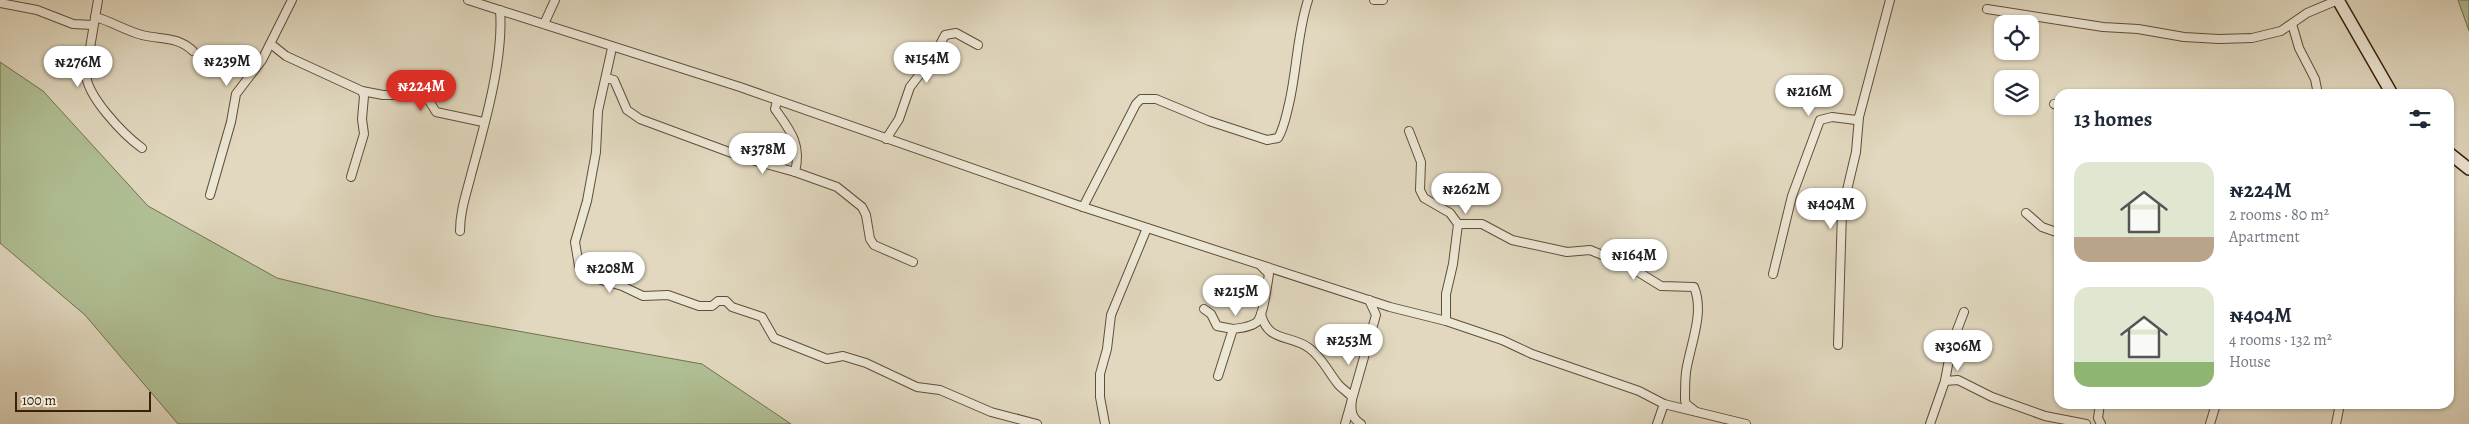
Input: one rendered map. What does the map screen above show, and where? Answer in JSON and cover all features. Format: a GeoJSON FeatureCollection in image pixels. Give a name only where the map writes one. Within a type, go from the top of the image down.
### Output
{"type":"FeatureCollection","features":[{"type":"Feature","properties":{"kind":"street"},"geometry":{"type":"LineString","coordinates":[[98,0],[86,76],[87,81],[101,108],[112,118],[127,137],[142,148]]}},
{"type":"Feature","properties":{"kind":"street"},"geometry":{"type":"LineString","coordinates":[[210,195],[231,122],[234,98],[262,60],[292,0]]}},
{"type":"Feature","properties":{"kind":"street"},"geometry":{"type":"LineString","coordinates":[[468,0],[612,48],[740,87],[1083,207],[1369,300],[1446,321],[1625,386],[1664,404],[1746,424]]}},
{"type":"Feature","properties":{"kind":"street"},"geometry":{"type":"LineString","coordinates":[[544,24],[555,0]]}},
{"type":"Feature","properties":{"kind":"street"},"geometry":{"type":"LineString","coordinates":[[1083,207],[1136,104],[1141,99],[1156,99],[1209,121],[1266,140],[1278,138],[1282,131],[1293,84],[1301,26],[1308,0]]}},
{"type":"Feature","properties":{"kind":"street"},"geometry":{"type":"LineString","coordinates":[[1374,0],[1383,0]]}},
{"type":"Feature","properties":{"kind":"street"},"geometry":{"type":"LineString","coordinates":[[1838,345],[1842,211],[1856,152],[1859,117],[1890,0]]}},
{"type":"Feature","properties":{"kind":"street"},"geometry":{"type":"LineString","coordinates":[[1987,9],[2191,38],[2252,38],[2281,31],[2307,13],[2338,0],[2389,89]]}},
{"type":"Feature","properties":{"kind":"street"},"geometry":{"type":"LineString","coordinates":[[0,3],[37,10],[73,24],[93,25]]}},
{"type":"Feature","properties":{"kind":"street"},"geometry":{"type":"LineString","coordinates":[[460,231],[463,203],[483,122],[501,34],[500,10]]}},
{"type":"Feature","properties":{"kind":"street"},"geometry":{"type":"LineString","coordinates":[[95,17],[143,35],[172,38],[185,44],[193,51]]}},
{"type":"Feature","properties":{"kind":"street"},"geometry":{"type":"LineString","coordinates":[[2292,24],[2300,48],[2315,79],[2317,89]]}},
{"type":"Feature","properties":{"kind":"street"},"geometry":{"type":"LineString","coordinates":[[886,139],[899,119],[910,87],[934,56],[945,35],[956,32],[978,45]]}},
{"type":"Feature","properties":{"kind":"street"},"geometry":{"type":"LineString","coordinates":[[271,44],[286,56],[362,91],[383,95],[411,93],[428,100],[436,112],[483,122]]}},
{"type":"Feature","properties":{"kind":"street"},"geometry":{"type":"LineString","coordinates":[[612,48],[598,111],[596,152],[587,201],[576,242],[579,266],[591,277],[622,286],[643,296],[668,295],[699,306],[712,306],[718,300],[726,302],[732,307],[762,317],[774,338],[827,359],[843,356],[866,362],[917,387],[940,390],[992,412],[1037,424]]}},
{"type":"Feature","properties":{"kind":"street"},"geometry":{"type":"LineString","coordinates":[[606,78],[614,80],[627,110],[640,119],[748,159],[796,172],[837,187],[862,207],[866,215],[870,239],[874,245],[913,262]]}},
{"type":"Feature","properties":{"kind":"street"},"geometry":{"type":"LineString","coordinates":[[351,177],[364,134],[362,119],[364,96],[362,91]]}},
{"type":"Feature","properties":{"kind":"street"},"geometry":{"type":"LineString","coordinates":[[777,101],[775,109],[794,135],[798,159],[796,172]]}},
{"type":"Feature","properties":{"kind":"street"},"geometry":{"type":"LineString","coordinates":[[1773,274],[1792,196],[1820,120],[1832,117],[1856,120],[1859,117]]}},
{"type":"Feature","properties":{"kind":"street"},"geometry":{"type":"LineString","coordinates":[[1409,131],[1420,162],[1420,190],[1424,198],[1450,213],[1458,224],[1453,264],[1446,294],[1446,321]]}},
{"type":"Feature","properties":{"kind":"street"},"geometry":{"type":"LineString","coordinates":[[2454,157],[2469,168]]}},
{"type":"Feature","properties":{"kind":"street"},"geometry":{"type":"LineString","coordinates":[[2026,213],[2042,227],[2054,231]]}},
{"type":"Feature","properties":{"kind":"street"},"geometry":{"type":"LineString","coordinates":[[1458,224],[1482,224],[1512,240],[1567,252],[1590,250],[1627,265],[1661,286],[1694,287],[1697,294],[1696,319],[1686,373],[1685,400],[1686,404],[1695,411]]}},
{"type":"Feature","properties":{"kind":"street"},"geometry":{"type":"LineString","coordinates":[[1105,424],[1100,398],[1100,374],[1107,349],[1111,315],[1147,228]]}},
{"type":"Feature","properties":{"kind":"street"},"geometry":{"type":"LineString","coordinates":[[1204,309],[1212,314],[1217,326],[1233,329],[1250,326],[1258,321],[1269,274],[1264,268],[1248,261]]}},
{"type":"Feature","properties":{"kind":"street"},"geometry":{"type":"LineString","coordinates":[[1369,300],[1376,315]]}},
{"type":"Feature","properties":{"kind":"street"},"geometry":{"type":"LineString","coordinates":[[1344,424],[1376,315],[1390,306]]}},
{"type":"Feature","properties":{"kind":"street"},"geometry":{"type":"LineString","coordinates":[[1930,424],[1944,381],[1952,343],[1964,312]]}},
{"type":"Feature","properties":{"kind":"street"},"geometry":{"type":"LineString","coordinates":[[1261,314],[1263,322],[1273,335],[1308,347],[1328,367],[1338,385],[1352,397]]}},
{"type":"Feature","properties":{"kind":"street"},"geometry":{"type":"LineString","coordinates":[[1218,376],[1233,329]]}},
{"type":"Feature","properties":{"kind":"street"},"geometry":{"type":"LineString","coordinates":[[1944,381],[1958,380],[1992,397],[2045,416],[2086,424]]}},
{"type":"Feature","properties":{"kind":"street"},"geometry":{"type":"LineString","coordinates":[[1352,397],[1351,412],[1354,420],[1361,424]]}},
{"type":"Feature","properties":{"kind":"street"},"geometry":{"type":"LineString","coordinates":[[1657,424],[1664,404]]}},
{"type":"Feature","properties":{"kind":"street"},"geometry":{"type":"LineString","coordinates":[[2099,409],[2098,418],[2101,424]]}},
{"type":"Feature","properties":{"kind":"street"},"geometry":{"type":"LineString","coordinates":[[2210,424],[2214,409]]}},
{"type":"Feature","properties":{"kind":"street"},"geometry":{"type":"LineString","coordinates":[[2336,424],[2339,409]]}},
{"type":"Feature","properties":{"kind":"green space"},"geometry":{"type":"Polygon","coordinates":[[[2458,0],[2469,0],[2469,31],[2458,0]]]}},
{"type":"Feature","properties":{"kind":"green space"},"geometry":{"type":"Polygon","coordinates":[[[0,62],[43,91],[148,206],[277,278],[434,316],[702,364],[791,424],[178,424],[85,315],[0,243],[0,62]]]}}]}
